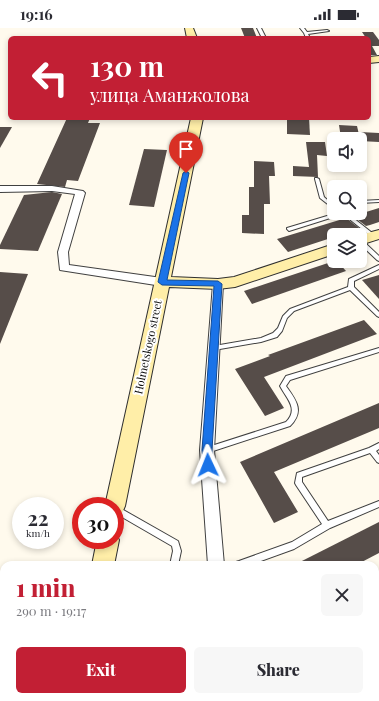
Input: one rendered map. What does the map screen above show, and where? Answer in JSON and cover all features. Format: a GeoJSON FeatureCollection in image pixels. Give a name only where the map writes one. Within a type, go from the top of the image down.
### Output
{"type":"FeatureCollection","features":[{"type":"Feature","properties":{"kind":"street","name":"Holmetskogo street"},"geometry":{"type":"LineString","coordinates":[[117,497],[197,120]]}},
{"type":"Feature","properties":{"kind":"street"},"geometry":{"type":"LineString","coordinates":[[0,189],[74,191],[80,193],[63,252],[64,268],[162,282],[218,284],[235,282],[327,251]]}},
{"type":"Feature","properties":{"kind":"street"},"geometry":{"type":"LineString","coordinates":[[216,561],[207,450],[218,284]]}},
{"type":"Feature","properties":{"kind":"street"},"geometry":{"type":"LineString","coordinates":[[104,561],[106,549]]}},
{"type":"Feature","properties":{"kind":"lane"},"geometry":{"type":"LineString","coordinates":[[302,28],[307,36]]}},
{"type":"Feature","properties":{"kind":"lane"},"geometry":{"type":"LineString","coordinates":[[306,33],[326,30]]}},
{"type":"Feature","properties":{"kind":"lane"},"geometry":{"type":"LineString","coordinates":[[317,179],[322,198],[327,202]]}},
{"type":"Feature","properties":{"kind":"lane"},"geometry":{"type":"LineString","coordinates":[[367,202],[379,201]]}},
{"type":"Feature","properties":{"kind":"lane"},"geometry":{"type":"LineString","coordinates":[[289,229],[327,218]]}},
{"type":"Feature","properties":{"kind":"lane"},"geometry":{"type":"LineString","coordinates":[[354,220],[376,235]]}},
{"type":"Feature","properties":{"kind":"lane"},"geometry":{"type":"LineString","coordinates":[[367,248],[379,260]]}},
{"type":"Feature","properties":{"kind":"lane"},"geometry":{"type":"LineString","coordinates":[[379,267],[351,280],[351,288],[379,315]]}},
{"type":"Feature","properties":{"kind":"lane"},"geometry":{"type":"LineString","coordinates":[[214,348],[261,340],[275,336],[285,317],[292,310],[351,288]]}},
{"type":"Feature","properties":{"kind":"lane"},"geometry":{"type":"LineString","coordinates":[[207,450],[288,424],[293,420],[297,413],[296,408],[283,386],[288,378],[379,350]]}},
{"type":"Feature","properties":{"kind":"lane"},"geometry":{"type":"LineString","coordinates":[[327,525],[298,483],[299,475],[379,446]]}},
{"type":"Feature","properties":{"kind":"lane"},"geometry":{"type":"LineString","coordinates":[[371,450],[379,460]]}},
{"type":"Feature","properties":{"kind":"lane"},"geometry":{"type":"LineString","coordinates":[[251,561],[294,545],[327,525],[379,504]]}},
{"type":"Feature","properties":{"kind":"lane"},"geometry":{"type":"LineString","coordinates":[[124,513],[175,544],[177,552],[175,561]]}},
{"type":"Feature","properties":{"kind":"building"},"geometry":{"type":"Polygon","coordinates":[[[241,28],[253,28],[256,36],[244,36],[241,28]]]}},
{"type":"Feature","properties":{"kind":"building"},"geometry":{"type":"Polygon","coordinates":[[[362,32],[373,32],[379,40],[379,46],[372,46],[377,55],[371,55],[371,36],[365,36],[362,32]]]}},
{"type":"Feature","properties":{"kind":"building"},"geometry":{"type":"Polygon","coordinates":[[[66,120],[89,120],[88,123],[100,123],[78,181],[67,180],[65,187],[37,184],[66,120]]]}},
{"type":"Feature","properties":{"kind":"building"},"geometry":{"type":"Polygon","coordinates":[[[287,120],[309,120],[310,135],[287,134],[287,120]]]}},
{"type":"Feature","properties":{"kind":"building"},"geometry":{"type":"Polygon","coordinates":[[[339,125],[357,126],[358,132],[340,132],[339,125]]]}},
{"type":"Feature","properties":{"kind":"building"},"geometry":{"type":"Polygon","coordinates":[[[0,127],[12,127],[0,148],[0,127]]]}},
{"type":"Feature","properties":{"kind":"building"},"geometry":{"type":"Polygon","coordinates":[[[367,132],[379,133],[379,142],[367,141],[367,132]]]}},
{"type":"Feature","properties":{"kind":"building"},"geometry":{"type":"Polygon","coordinates":[[[306,142],[325,142],[327,156],[317,155],[318,177],[293,176],[293,166],[309,167],[306,142]]]}},
{"type":"Feature","properties":{"kind":"building"},"geometry":{"type":"Polygon","coordinates":[[[144,149],[167,150],[154,207],[129,205],[144,149]]]}},
{"type":"Feature","properties":{"kind":"building"},"geometry":{"type":"Polygon","coordinates":[[[254,161],[274,162],[275,176],[269,176],[270,204],[264,204],[264,234],[242,233],[242,215],[249,215],[249,187],[254,187],[254,161]]]}},
{"type":"Feature","properties":{"kind":"building"},"geometry":{"type":"Polygon","coordinates":[[[52,192],[62,194],[38,251],[0,249],[0,245],[24,195],[52,192]]]}},
{"type":"Feature","properties":{"kind":"building"},"geometry":{"type":"Polygon","coordinates":[[[379,208],[379,222],[366,226],[358,220],[367,220],[367,212],[379,208]]]}},
{"type":"Feature","properties":{"kind":"building"},"geometry":{"type":"Polygon","coordinates":[[[339,220],[349,220],[359,228],[327,228],[327,239],[288,252],[277,239],[339,220]]]}},
{"type":"Feature","properties":{"kind":"building"},"geometry":{"type":"Polygon","coordinates":[[[327,263],[327,268],[343,268],[346,271],[252,304],[244,291],[327,263]]]}},
{"type":"Feature","properties":{"kind":"building"},"geometry":{"type":"Polygon","coordinates":[[[0,272],[28,274],[0,344],[0,272]]]}},
{"type":"Feature","properties":{"kind":"building"},"geometry":{"type":"Polygon","coordinates":[[[379,275],[379,299],[362,280],[379,275]]]}},
{"type":"Feature","properties":{"kind":"building"},"geometry":{"type":"Polygon","coordinates":[[[364,320],[377,334],[264,377],[284,408],[265,416],[235,369],[270,356],[268,355],[364,320]]]}},
{"type":"Feature","properties":{"kind":"building"},"geometry":{"type":"Polygon","coordinates":[[[379,403],[379,428],[274,472],[298,512],[274,523],[240,462],[379,403]]]}},
{"type":"Feature","properties":{"kind":"building"},"geometry":{"type":"Polygon","coordinates":[[[379,522],[379,553],[364,561],[302,561],[379,522]]]}},
{"type":"Feature","properties":{"kind":"route"},"geometry":{"type":"LineString","coordinates":[[186,173],[162,282],[218,284],[207,450],[208,465]]}}]}
